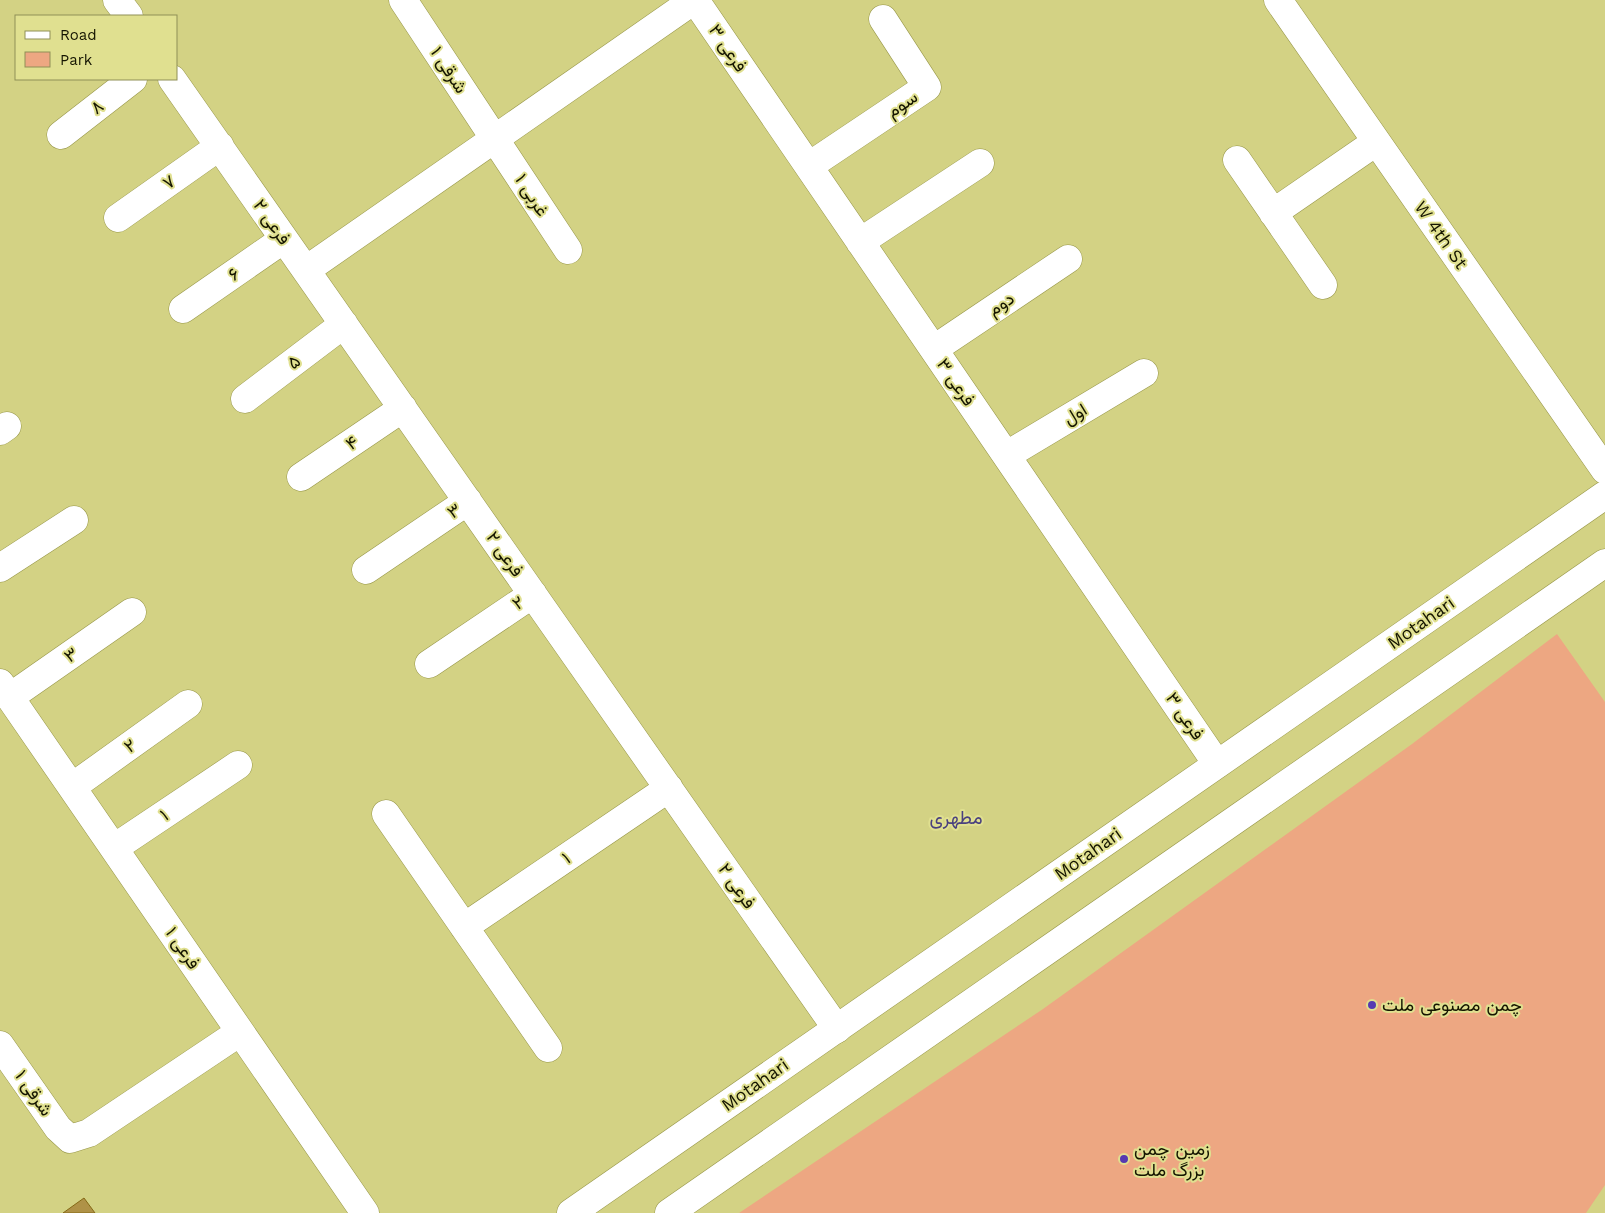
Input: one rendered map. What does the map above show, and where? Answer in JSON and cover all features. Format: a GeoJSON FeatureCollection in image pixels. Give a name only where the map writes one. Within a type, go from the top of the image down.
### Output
{"type":"FeatureCollection","features":[{"type":"Feature","properties":{"kind":"street"},"geometry":{"type":"LineString","coordinates":[[117,0],[128,15]]}},
{"type":"Feature","properties":{"kind":"street","name":"۱ شرقی"},"geometry":{"type":"LineString","coordinates":[[403,0],[495,139]]}},
{"type":"Feature","properties":{"kind":"street"},"geometry":{"type":"LineString","coordinates":[[306,270],[695,0]]}},
{"type":"Feature","properties":{"kind":"street","name":"فرعی ۳"},"geometry":{"type":"LineString","coordinates":[[695,0],[1217,764]]}},
{"type":"Feature","properties":{"kind":"street","name":"W 4th St"},"geometry":{"type":"LineString","coordinates":[[1278,0],[1605,470]]}},
{"type":"Feature","properties":{"kind":"street","name":"سوم"},"geometry":{"type":"LineString","coordinates":[[809,166],[927,86],[883,19]]}},
{"type":"Feature","properties":{"kind":"street","name":"۸"},"geometry":{"type":"LineString","coordinates":[[61,135],[132,80]]}},
{"type":"Feature","properties":{"kind":"street","name":"فرعی ۲"},"geometry":{"type":"LineString","coordinates":[[173,80],[837,1029]]}},
{"type":"Feature","properties":{"kind":"street","name":"۱ غربی"},"geometry":{"type":"LineString","coordinates":[[495,139],[568,250]]}},
{"type":"Feature","properties":{"kind":"street"},"geometry":{"type":"LineString","coordinates":[[1273,213],[1376,142]]}},
{"type":"Feature","properties":{"kind":"street","name":"۷"},"geometry":{"type":"LineString","coordinates":[[118,218],[220,146]]}},
{"type":"Feature","properties":{"kind":"street"},"geometry":{"type":"LineString","coordinates":[[1237,160],[1323,285]]}},
{"type":"Feature","properties":{"kind":"street"},"geometry":{"type":"LineString","coordinates":[[860,242],[980,163]]}},
{"type":"Feature","properties":{"kind":"street","name":"۶"},"geometry":{"type":"LineString","coordinates":[[183,309],[284,238]]}},
{"type":"Feature","properties":{"kind":"street","name":"دوم"},"geometry":{"type":"LineString","coordinates":[[934,350],[1068,259]]}},
{"type":"Feature","properties":{"kind":"street","name":"۵"},"geometry":{"type":"LineString","coordinates":[[245,399],[344,324]]}},
{"type":"Feature","properties":{"kind":"street","name":"اول"},"geometry":{"type":"LineString","coordinates":[[1007,455],[1144,372]]}},
{"type":"Feature","properties":{"kind":"street","name":"۴"},"geometry":{"type":"LineString","coordinates":[[301,477],[403,408]]}},
{"type":"Feature","properties":{"kind":"street","name":"Motahari"},"geometry":{"type":"LineString","coordinates":[[571,1213],[1605,495]]}},
{"type":"Feature","properties":{"kind":"street","name":"۳"},"geometry":{"type":"LineString","coordinates":[[366,570],[468,502]]}},
{"type":"Feature","properties":{"kind":"street"},"geometry":{"type":"LineString","coordinates":[[0,568],[74,520]]}},
{"type":"Feature","properties":{"kind":"street"},"geometry":{"type":"LineString","coordinates":[[669,1213],[1605,563]]}},
{"type":"Feature","properties":{"kind":"street","name":"۲"},"geometry":{"type":"LineString","coordinates":[[429,664],[533,594]]}},
{"type":"Feature","properties":{"kind":"street","name":"۳"},"geometry":{"type":"LineString","coordinates":[[5,690],[132,612]]}},
{"type":"Feature","properties":{"kind":"street","name":"فرعی ۱"},"geometry":{"type":"LineString","coordinates":[[5,690],[365,1213]]}},
{"type":"Feature","properties":{"kind":"street","name":"۲"},"geometry":{"type":"LineString","coordinates":[[72,787],[188,704]]}},
{"type":"Feature","properties":{"kind":"street","name":"۱"},"geometry":{"type":"LineString","coordinates":[[114,848],[238,765]]}},
{"type":"Feature","properties":{"kind":"street","name":"۱"},"geometry":{"type":"LineString","coordinates":[[464,927],[669,788]]}},
{"type":"Feature","properties":{"kind":"street"},"geometry":{"type":"LineString","coordinates":[[386,814],[548,1048]]}},
{"type":"Feature","properties":{"kind":"street","name":"۱ شرقی"},"geometry":{"type":"LineString","coordinates":[[0,1045],[58,1128],[70,1138],[89,1133],[240,1032]]}},
{"type":"Feature","properties":{"kind":"green space"},"geometry":{"type":"Polygon","coordinates":[[[1557,634],[1605,702],[1605,1185],[1586,1213],[739,1213],[1043,1009],[1412,744],[1557,634]]]}},
{"type":"Feature","properties":{"kind":"building"},"geometry":{"type":"Polygon","coordinates":[[[84,1198],[95,1213],[63,1213],[84,1198]]]}},
{"type":"Feature","properties":{"kind":"place","name":"چمن مصنوعی ملت"},"geometry":{"type":"Point","coordinates":[1372,1005]}},
{"type":"Feature","properties":{"kind":"place","name":"زمین چمن بزرگ ملت"},"geometry":{"type":"Point","coordinates":[1124,1159]}},
{"type":"Feature","properties":{"kind":"district","name":"مطهری"},"geometry":{"type":"Point","coordinates":[956,817]}}]}
